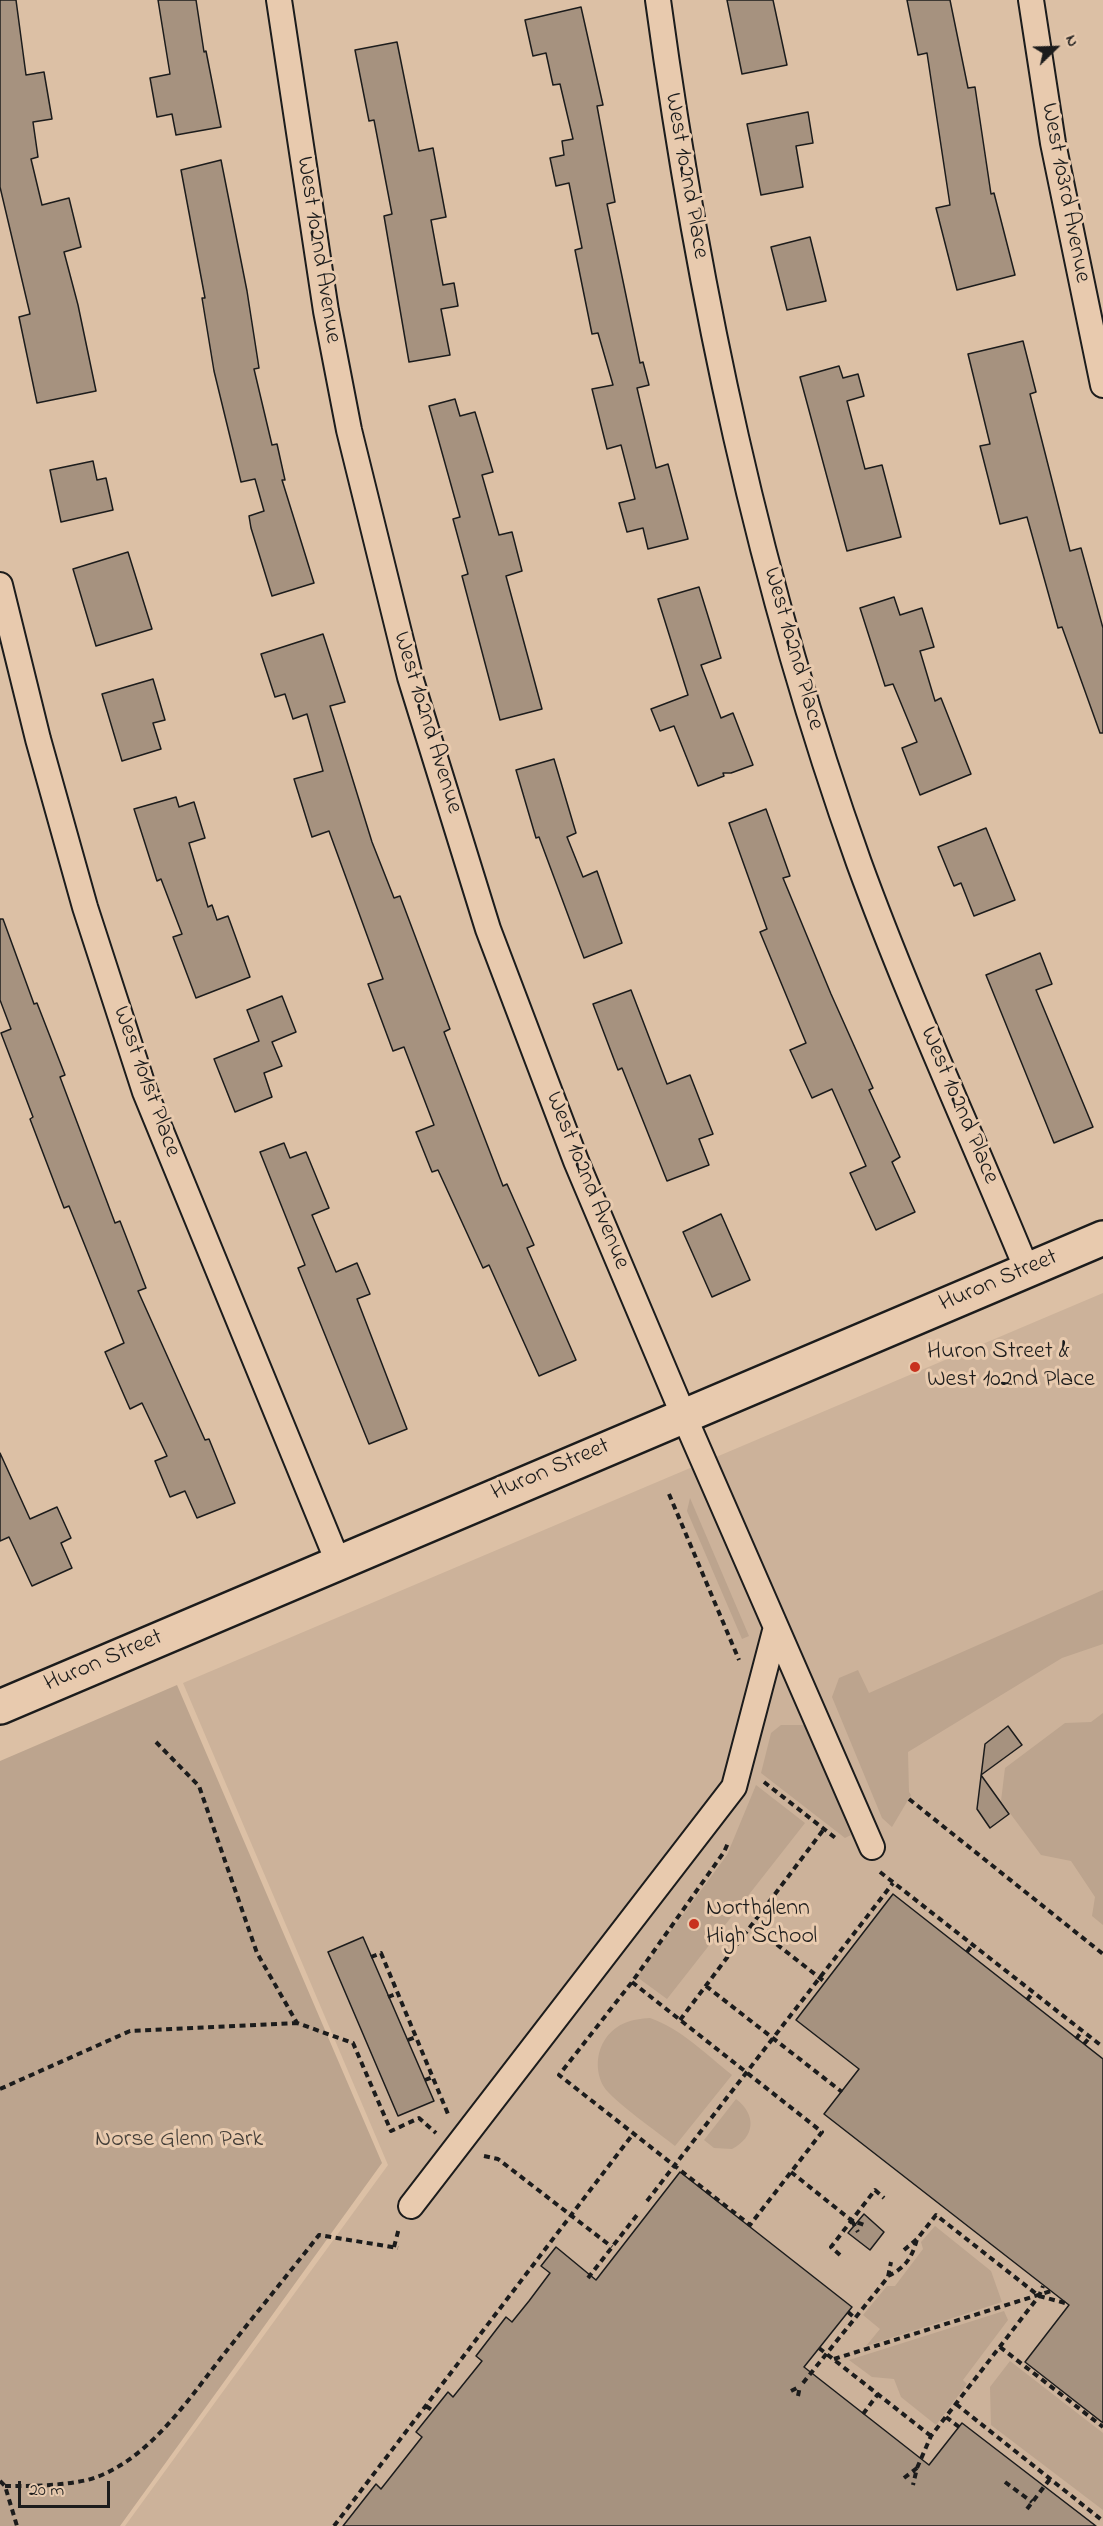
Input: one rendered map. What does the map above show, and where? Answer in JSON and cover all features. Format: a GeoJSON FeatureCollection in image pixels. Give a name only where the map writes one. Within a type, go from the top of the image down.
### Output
{"type":"FeatureCollection","features":[{"type":"Feature","properties":{"kind":"main road","name":"Huron Street"},"geometry":{"type":"LineString","coordinates":[[0,1707],[683,1414],[1103,1238]]}},
{"type":"Feature","properties":{"kind":"street","name":"West 102nd Avenue"},"geometry":{"type":"LineString","coordinates":[[279,0],[326,311],[352,442],[410,676],[488,929],[576,1161],[874,1858]]}},
{"type":"Feature","properties":{"kind":"street","name":"West 102nd Place"},"geometry":{"type":"LineString","coordinates":[[658,0],[678,142],[708,307],[741,459],[773,588],[812,720],[860,863],[918,1010],[1027,1270]]}},
{"type":"Feature","properties":{"kind":"street","name":"West 103rd Avenue"},"geometry":{"type":"LineString","coordinates":[[1031,0],[1053,143],[1103,386]]}},
{"type":"Feature","properties":{"kind":"street","name":"West 101st Place"},"geometry":{"type":"LineString","coordinates":[[0,585],[38,739],[85,908],[145,1092],[338,1562]]}},
{"type":"Feature","properties":{"kind":"street"},"geometry":{"type":"LineString","coordinates":[[411,2206],[452,2148],[734,1787],[776,1627]]}},
{"type":"Feature","properties":{"kind":"path"},"geometry":{"type":"LineString","coordinates":[[669,1494],[740,1664]]}},
{"type":"Feature","properties":{"kind":"path"},"geometry":{"type":"LineString","coordinates":[[156,1742],[199,1786],[257,1953],[297,2023]]}},
{"type":"Feature","properties":{"kind":"path"},"geometry":{"type":"LineString","coordinates":[[759,1779],[842,1843]]}},
{"type":"Feature","properties":{"kind":"path"},"geometry":{"type":"LineString","coordinates":[[909,1799],[1103,1954]]}},
{"type":"Feature","properties":{"kind":"path"},"geometry":{"type":"LineString","coordinates":[[680,2020],[824,1829]]}},
{"type":"Feature","properties":{"kind":"path"},"geometry":{"type":"LineString","coordinates":[[874,1858],[893,1883],[1103,2047]]}},
{"type":"Feature","properties":{"kind":"path"},"geometry":{"type":"LineString","coordinates":[[647,2201],[893,1883]]}},
{"type":"Feature","properties":{"kind":"path"},"geometry":{"type":"LineString","coordinates":[[752,1924],[825,1982]]}},
{"type":"Feature","properties":{"kind":"path"},"geometry":{"type":"LineString","coordinates":[[860,1926],[865,1930]]}},
{"type":"Feature","properties":{"kind":"path"},"geometry":{"type":"LineString","coordinates":[[967,1952],[972,1945]]}},
{"type":"Feature","properties":{"kind":"path"},"geometry":{"type":"LineString","coordinates":[[371,1957],[381,1953],[398,1993],[452,2123],[452,2148]]}},
{"type":"Feature","properties":{"kind":"path"},"geometry":{"type":"LineString","coordinates":[[632,1982],[746,2072],[822,2132],[750,2225],[559,2075],[632,1982]]}},
{"type":"Feature","properties":{"kind":"path"},"geometry":{"type":"LineString","coordinates":[[706,1986],[842,2092]]}},
{"type":"Feature","properties":{"kind":"path"},"geometry":{"type":"LineString","coordinates":[[1027,2000],[1033,1992]]}},
{"type":"Feature","properties":{"kind":"path"},"geometry":{"type":"LineString","coordinates":[[388,1997],[398,1993]]}},
{"type":"Feature","properties":{"kind":"path"},"geometry":{"type":"LineString","coordinates":[[0,2089],[130,2031],[297,2023],[353,2043],[391,2131],[420,2118],[452,2148],[498,2159],[612,2247]]}},
{"type":"Feature","properties":{"kind":"path"},"geometry":{"type":"LineString","coordinates":[[1076,2038],[1082,2031]]}},
{"type":"Feature","properties":{"kind":"path"},"geometry":{"type":"LineString","coordinates":[[408,2040],[416,2037]]}},
{"type":"Feature","properties":{"kind":"path"},"geometry":{"type":"LineString","coordinates":[[1084,2044],[1090,2037]]}},
{"type":"Feature","properties":{"kind":"path"},"geometry":{"type":"LineString","coordinates":[[425,2080],[433,2077]]}},
{"type":"Feature","properties":{"kind":"path"},"geometry":{"type":"LineString","coordinates":[[334,2526],[633,2134]]}},
{"type":"Feature","properties":{"kind":"path"},"geometry":{"type":"LineString","coordinates":[[791,2172],[852,2220],[864,2225]]}},
{"type":"Feature","properties":{"kind":"path"},"geometry":{"type":"LineString","coordinates":[[840,2255],[831,2247],[875,2190],[884,2198]]}},
{"type":"Feature","properties":{"kind":"path"},"geometry":{"type":"LineString","coordinates":[[588,2278],[638,2215]]}},
{"type":"Feature","properties":{"kind":"path"},"geometry":{"type":"LineString","coordinates":[[904,2250],[917,2239],[936,2215],[1039,2296],[1065,2303]]}},
{"type":"Feature","properties":{"kind":"path"},"geometry":{"type":"LineString","coordinates":[[852,2220],[858,2232]]}},
{"type":"Feature","properties":{"kind":"path"},"geometry":{"type":"LineString","coordinates":[[5,2486],[43,2486],[88,2480],[122,2464],[153,2439],[181,2411],[319,2235],[398,2248]]}},
{"type":"Feature","properties":{"kind":"path"},"geometry":{"type":"LineString","coordinates":[[803,2384],[888,2277],[901,2270],[912,2256],[917,2239]]}},
{"type":"Feature","properties":{"kind":"path"},"geometry":{"type":"LineString","coordinates":[[888,2277],[891,2262]]}},
{"type":"Feature","properties":{"kind":"path"},"geometry":{"type":"LineString","coordinates":[[913,2485],[917,2468],[932,2436],[1039,2296],[1043,2286]]}},
{"type":"Feature","properties":{"kind":"path"},"geometry":{"type":"LineString","coordinates":[[834,2360],[1051,2291]]}},
{"type":"Feature","properties":{"kind":"path"},"geometry":{"type":"LineString","coordinates":[[1039,2296],[1059,2298]]}},
{"type":"Feature","properties":{"kind":"path"},"geometry":{"type":"LineString","coordinates":[[848,2312],[855,2318]]}},
{"type":"Feature","properties":{"kind":"path"},"geometry":{"type":"LineString","coordinates":[[1000,2347],[1103,2427]]}},
{"type":"Feature","properties":{"kind":"path"},"geometry":{"type":"LineString","coordinates":[[819,2348],[932,2436]]}},
{"type":"Feature","properties":{"kind":"path"},"geometry":{"type":"LineString","coordinates":[[791,2391],[800,2386],[798,2396]]}},
{"type":"Feature","properties":{"kind":"path"},"geometry":{"type":"LineString","coordinates":[[863,2414],[878,2394]]}},
{"type":"Feature","properties":{"kind":"path"},"geometry":{"type":"LineString","coordinates":[[956,2404],[1103,2521]]}},
{"type":"Feature","properties":{"kind":"path"},"geometry":{"type":"LineString","coordinates":[[426,2406],[433,2411]]}},
{"type":"Feature","properties":{"kind":"path"},"geometry":{"type":"LineString","coordinates":[[946,2417],[959,2427]]}},
{"type":"Feature","properties":{"kind":"path"},"geometry":{"type":"LineString","coordinates":[[904,2478],[917,2468]]}},
{"type":"Feature","properties":{"kind":"path"},"geometry":{"type":"LineString","coordinates":[[1027,2509],[1050,2479]]}},
{"type":"Feature","properties":{"kind":"path"},"geometry":{"type":"LineString","coordinates":[[0,2481],[5,2486],[16,2526]]}},
{"type":"Feature","properties":{"kind":"path"},"geometry":{"type":"LineString","coordinates":[[1005,2482],[1032,2502]]}},
{"type":"Feature","properties":{"kind":"shaded area","name":"Northglenn High School"},"geometry":{"type":"Polygon","coordinates":[[[1103,1293],[1103,2526],[125,2526],[388,2165],[183,1683],[1103,1293]]]}},
{"type":"Feature","properties":{"kind":"green space"},"geometry":{"type":"Polygon","coordinates":[[[690,1498],[749,1636],[742,1639],[687,1511],[690,1498]]]}},
{"type":"Feature","properties":{"kind":"green space"},"geometry":{"type":"Polygon","coordinates":[[[1103,1590],[1103,1644],[1062,1658],[908,1752],[911,1795],[892,1827],[882,1818],[832,1697],[839,1678],[858,1670],[869,1693],[1103,1590]]]}},
{"type":"Feature","properties":{"kind":"green space","name":"Norse Glenn Park"},"geometry":{"type":"Polygon","coordinates":[[[177,1685],[382,2163],[120,2526],[0,2526],[0,1761],[177,1685]]]}},
{"type":"Feature","properties":{"kind":"green space"},"geometry":{"type":"Polygon","coordinates":[[[1103,1713],[1103,1925],[1092,1916],[1095,1897],[1071,1861],[1041,1855],[1001,1801],[1005,1768],[1065,1723],[1091,1722],[1103,1713]]]}},
{"type":"Feature","properties":{"kind":"green space"},"geometry":{"type":"Polygon","coordinates":[[[781,1725],[807,1725],[851,1835],[845,1838],[761,1773],[771,1733],[781,1725]]]}},
{"type":"Feature","properties":{"kind":"green space"},"geometry":{"type":"Polygon","coordinates":[[[756,1785],[805,1823],[667,1999],[637,1977],[727,1855],[756,1785]]]}},
{"type":"Feature","properties":{"kind":"green space"},"geometry":{"type":"Polygon","coordinates":[[[650,2018],[683,2035],[732,2075],[675,2146],[616,2100],[604,2087],[599,2075],[600,2049],[610,2033],[625,2023],[650,2018]]]}},
{"type":"Feature","properties":{"kind":"green space"},"geometry":{"type":"Polygon","coordinates":[[[736,2099],[743,2105],[750,2119],[749,2132],[740,2144],[732,2149],[714,2148],[704,2140],[736,2099]]]}},
{"type":"Feature","properties":{"kind":"green space"},"geometry":{"type":"Polygon","coordinates":[[[935,2226],[991,2271],[1002,2302],[866,2346],[880,2329],[863,2315],[887,2286],[895,2286],[923,2249],[921,2242],[935,2226]]]}},
{"type":"Feature","properties":{"kind":"green space"},"geometry":{"type":"Polygon","coordinates":[[[1004,2311],[1008,2320],[963,2380],[967,2384],[936,2425],[901,2397],[894,2379],[872,2377],[849,2360],[1004,2311]]]}},
{"type":"Feature","properties":{"kind":"green space"},"geometry":{"type":"Polygon","coordinates":[[[1010,2361],[1103,2433],[1103,2510],[991,2425],[990,2387],[1010,2361]]]}},
{"type":"Feature","properties":{"kind":"building"},"geometry":{"type":"Polygon","coordinates":[[[0,0],[16,0],[26,75],[44,72],[52,119],[33,122],[38,157],[31,159],[42,205],[69,198],[81,247],[64,252],[96,391],[37,403],[19,317],[30,314],[0,187],[0,0]]]}},
{"type":"Feature","properties":{"kind":"building"},"geometry":{"type":"Polygon","coordinates":[[[158,0],[196,0],[204,52],[206,51],[221,127],[176,135],[172,114],[157,117],[150,78],[170,74],[158,0]]]}},
{"type":"Feature","properties":{"kind":"building"},"geometry":{"type":"Polygon","coordinates":[[[727,0],[773,0],[787,65],[742,74],[727,0]]]}},
{"type":"Feature","properties":{"kind":"building"},"geometry":{"type":"Polygon","coordinates":[[[907,0],[950,0],[968,88],[975,87],[991,194],[994,193],[1015,275],[957,290],[936,208],[950,205],[927,53],[918,55],[907,0]]]}},
{"type":"Feature","properties":{"kind":"building"},"geometry":{"type":"Polygon","coordinates":[[[581,7],[603,105],[597,106],[615,202],[607,204],[640,363],[643,362],[649,385],[637,388],[656,468],[668,464],[688,539],[648,549],[643,528],[627,532],[619,503],[635,499],[621,445],[607,449],[592,389],[613,385],[598,333],[592,334],[575,250],[582,248],[569,183],[556,186],[550,158],[564,155],[562,141],[573,139],[560,84],[553,85],[546,53],[533,56],[525,20],[581,7]]]}},
{"type":"Feature","properties":{"kind":"building"},"geometry":{"type":"Polygon","coordinates":[[[397,42],[419,151],[433,148],[446,217],[431,220],[443,285],[454,283],[458,306],[441,309],[450,355],[409,362],[384,216],[392,214],[374,120],[369,121],[355,50],[397,42]]]}},
{"type":"Feature","properties":{"kind":"building"},"geometry":{"type":"Polygon","coordinates":[[[808,112],[813,143],[796,146],[803,187],[761,195],[747,124],[808,112]]]}},
{"type":"Feature","properties":{"kind":"building"},"geometry":{"type":"Polygon","coordinates":[[[221,160],[247,291],[259,368],[254,369],[272,445],[277,444],[285,480],[282,480],[314,583],[272,596],[249,516],[264,511],[255,479],[241,482],[214,371],[202,298],[205,298],[181,170],[221,160]]]}},
{"type":"Feature","properties":{"kind":"building"},"geometry":{"type":"Polygon","coordinates":[[[810,237],[826,301],[787,310],[771,247],[810,237]]]}},
{"type":"Feature","properties":{"kind":"building"},"geometry":{"type":"Polygon","coordinates":[[[1023,341],[1036,392],[1030,394],[1070,551],[1081,548],[1103,628],[1103,733],[1100,733],[1062,627],[1058,628],[1027,517],[1000,524],[980,446],[990,444],[968,354],[1023,341]]]}},
{"type":"Feature","properties":{"kind":"building"},"geometry":{"type":"Polygon","coordinates":[[[839,366],[843,378],[858,374],[864,396],[847,401],[865,469],[882,465],[901,537],[847,551],[800,377],[839,366]]]}},
{"type":"Feature","properties":{"kind":"building"},"geometry":{"type":"Polygon","coordinates":[[[455,399],[460,416],[475,412],[493,472],[482,475],[499,535],[512,532],[522,571],[506,576],[542,709],[500,720],[462,576],[468,574],[453,519],[460,517],[429,406],[455,399]]]}},
{"type":"Feature","properties":{"kind":"building"},"geometry":{"type":"Polygon","coordinates":[[[93,461],[97,480],[106,478],[113,510],[61,522],[50,470],[93,461]]]}},
{"type":"Feature","properties":{"kind":"building"},"geometry":{"type":"Polygon","coordinates":[[[128,552],[152,629],[96,646],[73,569],[128,552]]]}},
{"type":"Feature","properties":{"kind":"building"},"geometry":{"type":"Polygon","coordinates":[[[699,587],[721,658],[701,665],[721,718],[733,713],[753,765],[731,773],[723,773],[724,776],[698,786],[674,726],[660,731],[651,709],[688,695],[658,599],[699,587]]]}},
{"type":"Feature","properties":{"kind":"building"},"geometry":{"type":"Polygon","coordinates":[[[894,597],[900,615],[922,608],[934,647],[920,651],[935,701],[941,698],[971,774],[920,795],[902,748],[917,742],[893,684],[885,686],[860,608],[894,597]]]}},
{"type":"Feature","properties":{"kind":"building"},"geometry":{"type":"Polygon","coordinates":[[[323,634],[345,702],[330,706],[372,842],[394,898],[400,896],[450,1029],[444,1032],[503,1186],[507,1184],[534,1245],[527,1248],[576,1360],[539,1376],[489,1265],[483,1268],[438,1170],[432,1172],[416,1132],[434,1125],[404,1047],[393,1051],[368,984],[383,979],[329,831],[312,837],[294,779],[323,771],[307,714],[293,719],[285,694],[275,697],[261,654],[323,634]]]}},
{"type":"Feature","properties":{"kind":"building"},"geometry":{"type":"Polygon","coordinates":[[[153,679],[165,720],[153,723],[161,749],[122,761],[102,694],[153,679]]]}},
{"type":"Feature","properties":{"kind":"building"},"geometry":{"type":"Polygon","coordinates":[[[554,759],[576,833],[567,837],[583,877],[597,871],[622,943],[584,958],[539,837],[536,838],[516,770],[554,759]]]}},
{"type":"Feature","properties":{"kind":"building"},"geometry":{"type":"Polygon","coordinates":[[[176,797],[179,807],[194,802],[205,838],[189,843],[208,907],[212,905],[217,920],[228,916],[250,977],[196,998],[173,937],[182,934],[161,879],[157,881],[134,809],[176,797]]]}},
{"type":"Feature","properties":{"kind":"building"},"geometry":{"type":"Polygon","coordinates":[[[766,809],[790,876],[783,878],[873,1088],[869,1090],[900,1157],[892,1162],[915,1212],[876,1230],[850,1173],[866,1166],[832,1089],[812,1098],[790,1050],[806,1043],[760,932],[767,929],[729,823],[766,809]]]}},
{"type":"Feature","properties":{"kind":"building"},"geometry":{"type":"Polygon","coordinates":[[[986,828],[1015,900],[974,916],[961,883],[954,886],[938,847],[986,828]]]}},
{"type":"Feature","properties":{"kind":"building"},"geometry":{"type":"Polygon","coordinates":[[[0,919],[3,919],[34,1004],[37,1003],[65,1075],[60,1077],[115,1223],[120,1221],[146,1288],[138,1291],[205,1440],[209,1439],[235,1503],[197,1518],[185,1491],[170,1497],[155,1461],[167,1456],[142,1403],[130,1409],[105,1352],[124,1343],[69,1206],[64,1208],[30,1119],[33,1117],[1,1033],[11,1029],[0,1000],[0,919]]]}},
{"type":"Feature","properties":{"kind":"building"},"geometry":{"type":"Polygon","coordinates":[[[1040,953],[1052,984],[1036,990],[1093,1127],[1054,1143],[986,975],[1040,953]]]}},
{"type":"Feature","properties":{"kind":"building"},"geometry":{"type":"Polygon","coordinates":[[[631,990],[667,1084],[690,1075],[713,1134],[699,1139],[709,1165],[667,1181],[622,1068],[618,1070],[593,1004],[631,990]]]}},
{"type":"Feature","properties":{"kind":"building"},"geometry":{"type":"Polygon","coordinates":[[[282,996],[296,1032],[272,1042],[282,1066],[264,1073],[272,1097],[235,1112],[214,1059],[259,1041],[247,1010],[282,996]]]}},
{"type":"Feature","properties":{"kind":"building"},"geometry":{"type":"Polygon","coordinates":[[[284,1143],[290,1158],[306,1152],[329,1208],[312,1215],[336,1272],[357,1263],[370,1294],[357,1299],[407,1429],[369,1444],[298,1268],[305,1265],[260,1152],[284,1143]]]}},
{"type":"Feature","properties":{"kind":"building"},"geometry":{"type":"Polygon","coordinates":[[[721,1214],[750,1280],[712,1297],[683,1232],[721,1214]]]}},
{"type":"Feature","properties":{"kind":"building"},"geometry":{"type":"Polygon","coordinates":[[[0,1453],[30,1519],[57,1507],[71,1538],[61,1543],[72,1568],[32,1586],[9,1537],[0,1541],[0,1453]]]}},
{"type":"Feature","properties":{"kind":"building"},"geometry":{"type":"Polygon","coordinates":[[[1008,1726],[1022,1745],[981,1775],[985,1744],[1008,1726]]]}},
{"type":"Feature","properties":{"kind":"building"},"geometry":{"type":"Polygon","coordinates":[[[981,1775],[1009,1814],[990,1828],[977,1809],[981,1775]]]}},
{"type":"Feature","properties":{"kind":"building"},"geometry":{"type":"Polygon","coordinates":[[[893,1894],[1103,2059],[1103,2423],[1025,2362],[1069,2305],[824,2114],[859,2069],[796,2020],[893,1894]]]}},
{"type":"Feature","properties":{"kind":"building"},"geometry":{"type":"Polygon","coordinates":[[[363,1937],[434,2101],[398,2116],[328,1952],[363,1937]]]}},
{"type":"Feature","properties":{"kind":"building"},"geometry":{"type":"Polygon","coordinates":[[[680,2172],[852,2307],[804,2367],[929,2465],[962,2423],[1096,2526],[343,2526],[376,2484],[381,2489],[422,2437],[416,2432],[448,2392],[453,2397],[482,2361],[476,2356],[506,2317],[512,2322],[529,2301],[550,2273],[541,2266],[556,2247],[596,2280],[680,2172]]]}},
{"type":"Feature","properties":{"kind":"building"},"geometry":{"type":"Polygon","coordinates":[[[864,2214],[884,2232],[870,2250],[848,2233],[864,2214]]]}},
{"type":"Feature","properties":{"kind":"place","name":"Huron Street & West 102nd Place"},"geometry":{"type":"Point","coordinates":[915,1367]}},
{"type":"Feature","properties":{"kind":"place","name":"Northglenn High School"},"geometry":{"type":"Point","coordinates":[694,1924]}}]}
